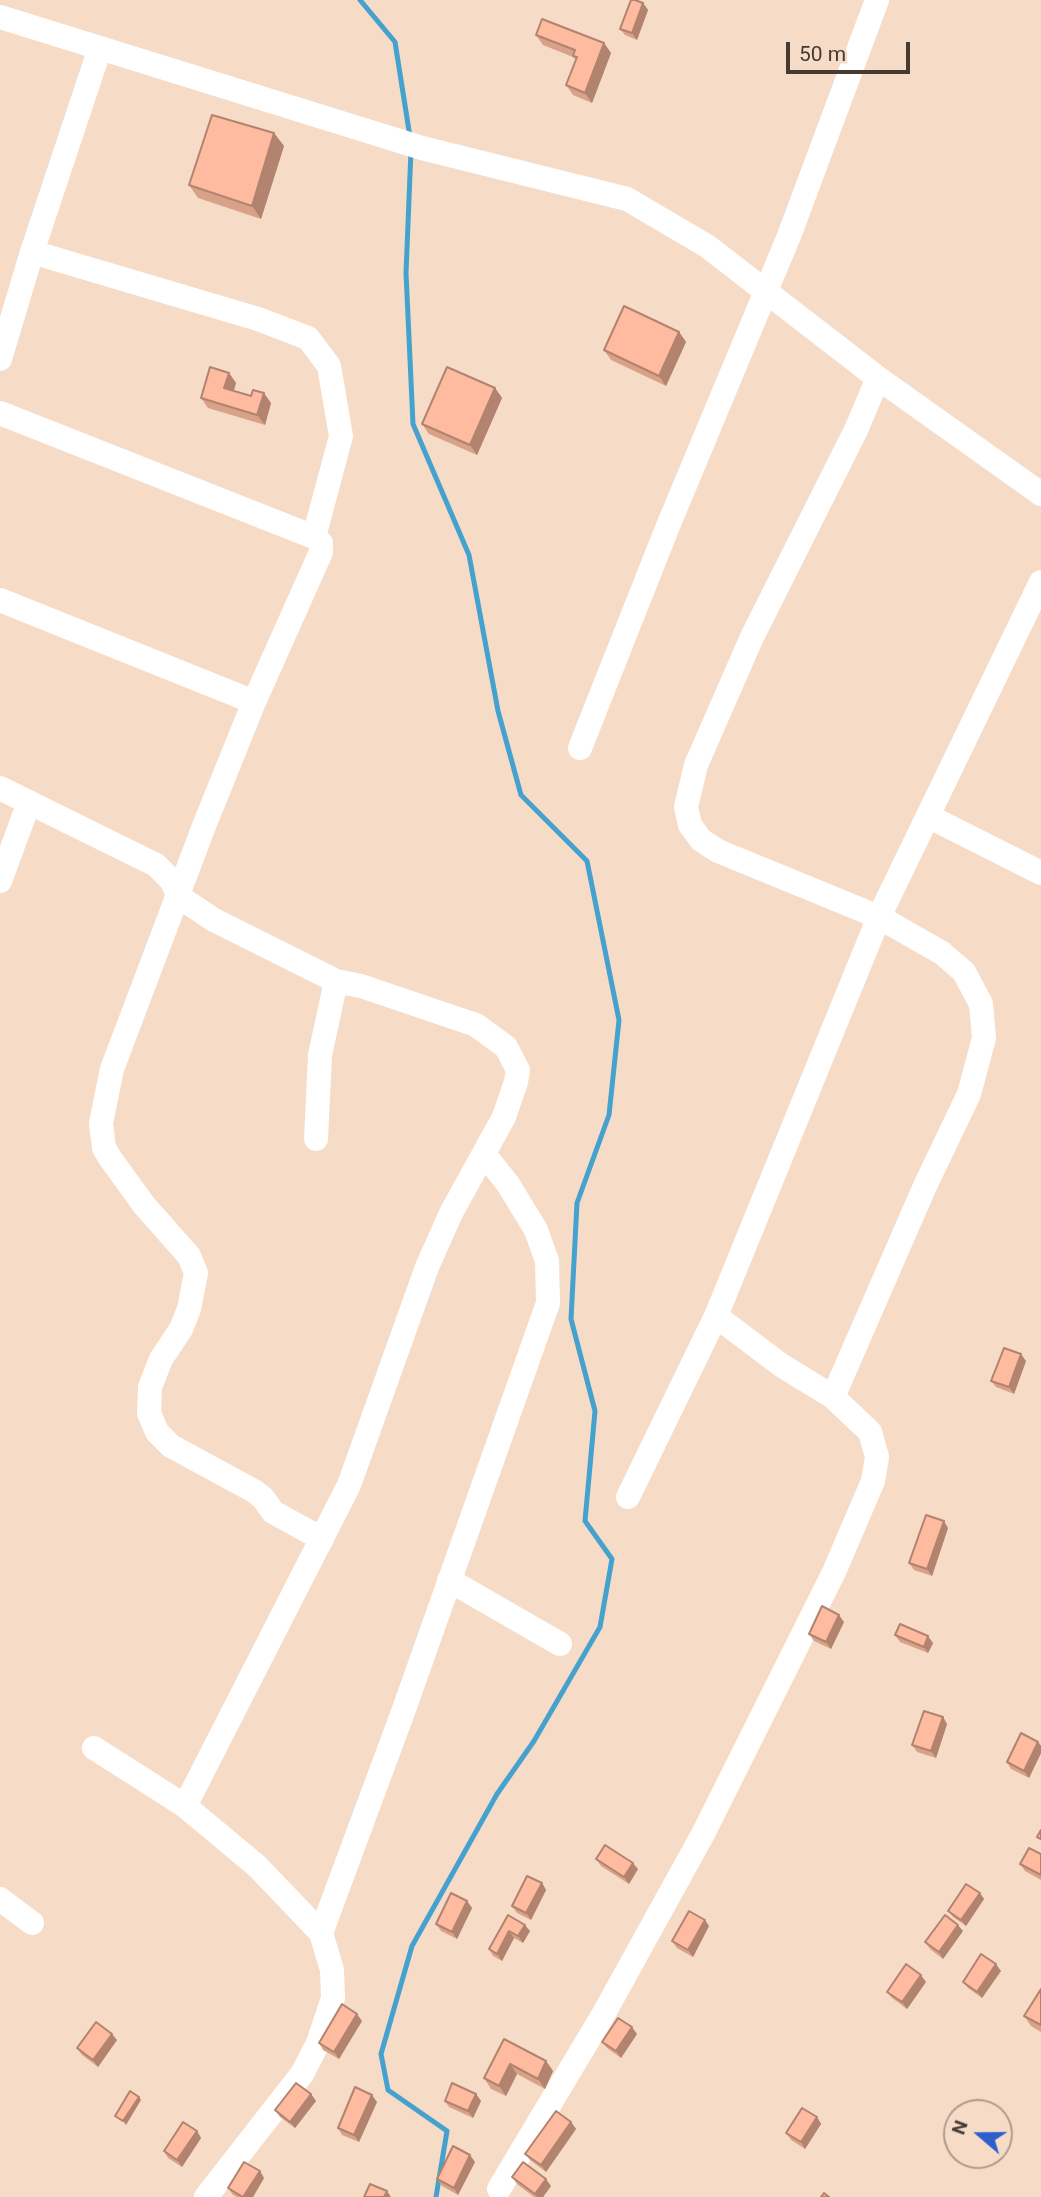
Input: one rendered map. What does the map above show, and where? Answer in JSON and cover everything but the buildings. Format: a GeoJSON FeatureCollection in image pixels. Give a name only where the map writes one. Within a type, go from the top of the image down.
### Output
{"type":"FeatureCollection","features":[{"type":"Feature","properties":{"kind":"street"},"geometry":{"type":"LineString","coordinates":[[580,748],[766,290],[877,0]]}},
{"type":"Feature","properties":{"kind":"street"},"geometry":{"type":"LineString","coordinates":[[0,18],[422,148],[627,199],[695,239],[766,290],[878,378],[1041,494]]}},
{"type":"Feature","properties":{"kind":"street"},"geometry":{"type":"LineString","coordinates":[[0,359],[32,252],[100,48]]}},
{"type":"Feature","properties":{"kind":"street"},"geometry":{"type":"LineString","coordinates":[[32,252],[258,319],[308,338],[329,366],[341,436],[314,537]]}},
{"type":"Feature","properties":{"kind":"street"},"geometry":{"type":"LineString","coordinates":[[833,1396],[925,1186],[969,1094],[984,1038],[981,1004],[964,972],[942,953],[878,917],[718,851],[701,841],[690,825],[686,807],[696,765],[747,650],[856,430],[878,378]]}},
{"type":"Feature","properties":{"kind":"street"},"geometry":{"type":"LineString","coordinates":[[0,412],[314,537],[321,543],[321,552],[254,702],[112,1069],[101,1123],[104,1148],[110,1158],[189,1256],[195,1273],[189,1309],[181,1329],[161,1359],[150,1387],[149,1413],[158,1432],[171,1446],[254,1491],[273,1512],[322,1539]]}},
{"type":"Feature","properties":{"kind":"street"},"geometry":{"type":"LineString","coordinates":[[628,1497],[716,1316],[878,917],[1041,582]]}},
{"type":"Feature","properties":{"kind":"street"},"geometry":{"type":"LineString","coordinates":[[0,600],[254,702]]}},
{"type":"Feature","properties":{"kind":"street"},"geometry":{"type":"LineString","coordinates":[[0,788],[156,865],[172,881],[178,897],[214,920],[336,981],[361,985],[476,1025],[506,1047],[518,1070],[504,1117],[451,1213],[427,1267],[367,1440],[322,1539],[185,1806]]}},
{"type":"Feature","properties":{"kind":"street"},"geometry":{"type":"LineString","coordinates":[[0,881],[29,802]]}},
{"type":"Feature","properties":{"kind":"street"},"geometry":{"type":"LineString","coordinates":[[929,816],[1041,873]]}},
{"type":"Feature","properties":{"kind":"street"},"geometry":{"type":"LineString","coordinates":[[316,1139],[320,1055],[336,981]]}},
{"type":"Feature","properties":{"kind":"street"},"geometry":{"type":"LineString","coordinates":[[321,1933],[548,1303],[547,1261],[536,1230],[508,1184],[484,1154]]}},
{"type":"Feature","properties":{"kind":"street"},"geometry":{"type":"LineString","coordinates":[[499,2189],[603,2015],[703,1834],[834,1572],[877,1467],[875,1444],[870,1432],[833,1396],[781,1365],[716,1316]]}},
{"type":"Feature","properties":{"kind":"street"},"geometry":{"type":"LineString","coordinates":[[450,1580],[560,1644]]}},
{"type":"Feature","properties":{"kind":"street"},"geometry":{"type":"LineString","coordinates":[[94,1748],[185,1806],[257,1866],[321,1933],[332,1969],[333,1998],[318,2043],[302,2074],[206,2197]]}},
{"type":"Feature","properties":{"kind":"street"},"geometry":{"type":"LineString","coordinates":[[0,1899],[32,1923]]}},
{"type":"Feature","properties":{"kind":"waterway"},"geometry":{"type":"LineString","coordinates":[[360,0],[395,42],[410,137]]}},
{"type":"Feature","properties":{"kind":"waterway"},"geometry":{"type":"LineString","coordinates":[[411,150],[406,273],[413,424],[469,555],[498,711],[521,795],[587,861],[619,1020],[609,1115],[577,1203],[571,1319],[595,1411],[585,1521],[612,1559],[600,1627],[534,1741],[497,1794],[412,1946],[381,2054],[388,2090],[447,2131],[436,2197]]}}]}
